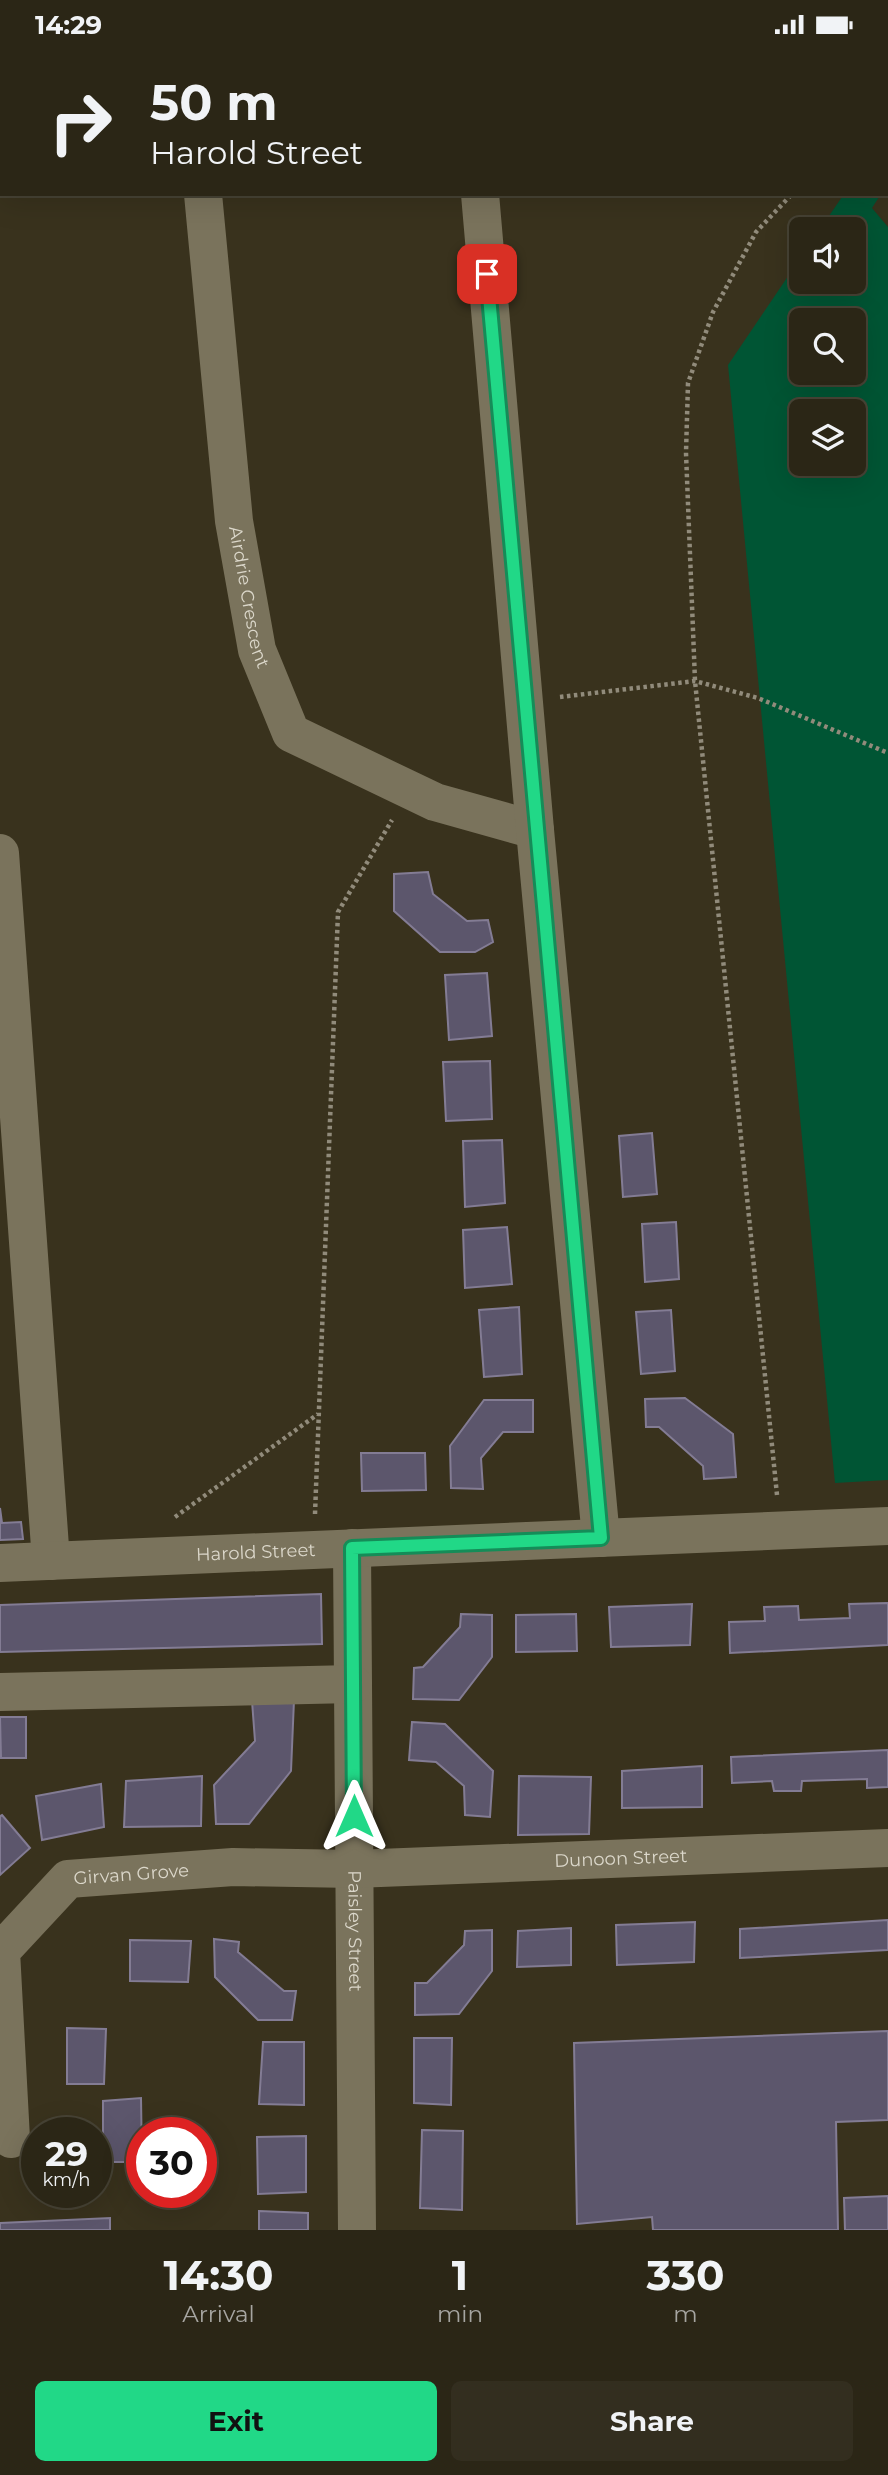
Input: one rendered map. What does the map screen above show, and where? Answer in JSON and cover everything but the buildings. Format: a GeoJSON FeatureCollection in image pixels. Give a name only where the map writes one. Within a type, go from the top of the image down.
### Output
{"type":"FeatureCollection","features":[{"type":"Feature","properties":{"kind":"street","name":"Airdrie Crescent"},"geometry":{"type":"LineString","coordinates":[[203,196],[234,521],[257,650],[291,733],[436,802],[535,830]]}},
{"type":"Feature","properties":{"kind":"street"},"geometry":{"type":"LineString","coordinates":[[480,196],[523,701],[601,1538]]}},
{"type":"Feature","properties":{"kind":"street"},"geometry":{"type":"LineString","coordinates":[[0,853],[9,1089],[51,1560]]}},
{"type":"Feature","properties":{"kind":"street","name":"Harold Street"},"geometry":{"type":"LineString","coordinates":[[0,1563],[888,1526]]}},
{"type":"Feature","properties":{"kind":"street","name":"Paisley Street"},"geometry":{"type":"LineString","coordinates":[[352,1548],[357,2230]]}},
{"type":"Feature","properties":{"kind":"street"},"geometry":{"type":"LineString","coordinates":[[0,1692],[353,1683]]}},
{"type":"Feature","properties":{"kind":"street","name":"Dunoon Street"},"geometry":{"type":"LineString","coordinates":[[354,1869],[888,1848]]}},
{"type":"Feature","properties":{"kind":"street","name":"Girvan Grove"},"geometry":{"type":"LineString","coordinates":[[11,2139],[1,1951],[68,1879],[233,1867],[354,1869]]}},
{"type":"Feature","properties":{"kind":"path"},"geometry":{"type":"LineString","coordinates":[[780,1530],[695,681],[686,453],[688,383],[713,312],[756,232],[790,196]]}},
{"type":"Feature","properties":{"kind":"path"},"geometry":{"type":"LineString","coordinates":[[523,701],[695,681],[758,698],[888,753]]}},
{"type":"Feature","properties":{"kind":"path"},"geometry":{"type":"LineString","coordinates":[[314,1550],[338,912],[410,790]]}},
{"type":"Feature","properties":{"kind":"path"},"geometry":{"type":"LineString","coordinates":[[168,1522],[319,1414]]}},
{"type":"Feature","properties":{"kind":"green space"},"geometry":{"type":"Polygon","coordinates":[[[843,196],[880,196],[872,208],[888,227],[888,1480],[835,1483],[728,365],[789,275],[789,294],[866,294],[866,217],[828,217],[843,196]]]}},
{"type":"Feature","properties":{"kind":"route"},"geometry":{"type":"LineString","coordinates":[[354,1816],[352,1548],[601,1538],[535,830],[487,274]]}}]}
